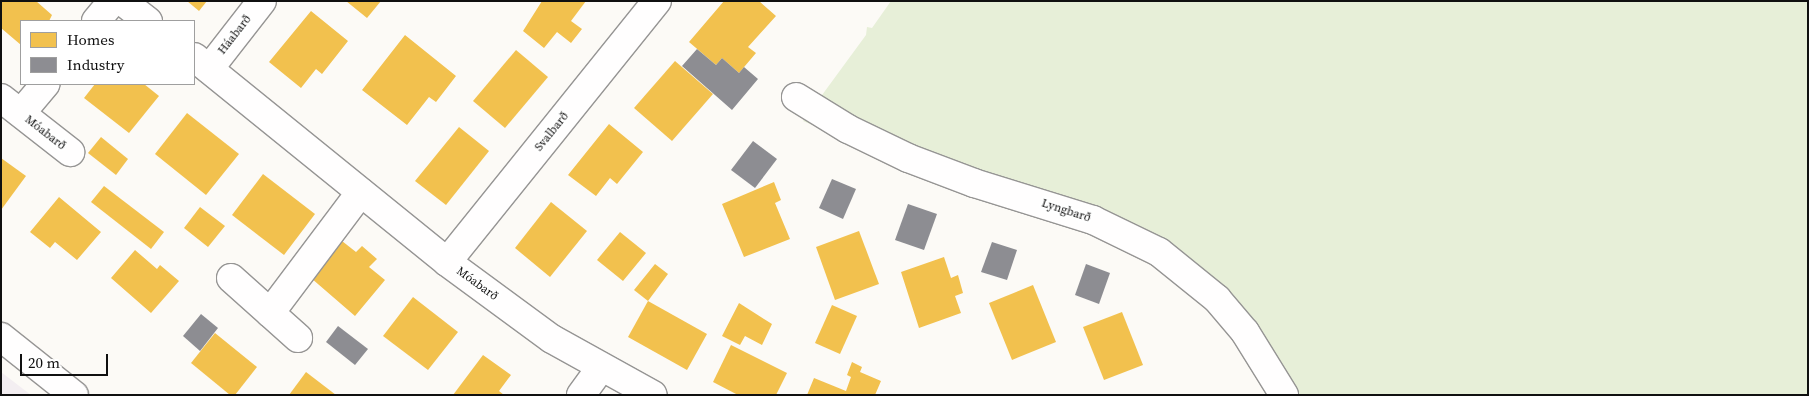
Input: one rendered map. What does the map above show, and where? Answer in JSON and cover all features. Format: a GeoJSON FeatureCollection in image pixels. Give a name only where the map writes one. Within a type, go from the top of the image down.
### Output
{"type":"FeatureCollection","features":[{"type":"Feature","properties":{"kind":"street"},"geometry":{"type":"LineString","coordinates":[[97,20],[113,1]]}},
{"type":"Feature","properties":{"kind":"street"},"geometry":{"type":"LineString","coordinates":[[122,1],[147,20]]}},
{"type":"Feature","properties":{"kind":"street","name":"Háabarð"},"geometry":{"type":"LineString","coordinates":[[201,63],[262,1]]}},
{"type":"Feature","properties":{"kind":"street","name":"Svalbarð"},"geometry":{"type":"LineString","coordinates":[[447,262],[657,1]]}},
{"type":"Feature","properties":{"kind":"street","name":"Móabarð"},"geometry":{"type":"LineString","coordinates":[[201,63],[447,262],[552,339],[653,395]]}},
{"type":"Feature","properties":{"kind":"street","name":"Móabarð"},"geometry":{"type":"LineString","coordinates":[[43,85],[11,106],[70,152]]}},
{"type":"Feature","properties":{"kind":"street","name":"Lyngbarð"},"geometry":{"type":"LineString","coordinates":[[796,97],[848,129],[908,158],[974,183],[1093,220],[1159,252],[1217,299],[1245,332],[1284,395]]}},
{"type":"Feature","properties":{"kind":"street"},"geometry":{"type":"LineString","coordinates":[[270,313],[361,192]]}},
{"type":"Feature","properties":{"kind":"street"},"geometry":{"type":"LineString","coordinates":[[231,278],[298,338]]}},
{"type":"Feature","properties":{"kind":"street"},"geometry":{"type":"LineString","coordinates":[[1,337],[74,395]]}},
{"type":"Feature","properties":{"kind":"street"},"geometry":{"type":"LineString","coordinates":[[581,395],[601,367]]}},
{"type":"Feature","properties":{"kind":"shaded area"},"geometry":{"type":"Polygon","coordinates":[[[1,372],[31,395],[1,395],[1,372]]]}},
{"type":"Feature","properties":{"kind":"green space"},"geometry":{"type":"Polygon","coordinates":[[[891,1],[1808,1],[1808,395],[1299,395],[1267,341],[1137,229],[910,167],[803,121],[866,35],[867,27],[872,28],[891,1]]]}},
{"type":"Feature","properties":{"kind":"building: Homes"},"geometry":{"type":"Polygon","coordinates":[[[1,1],[36,1],[52,15],[50,20],[20,20],[20,44],[1,28],[1,1]]]}},
{"type":"Feature","properties":{"kind":"building: Homes"},"geometry":{"type":"Polygon","coordinates":[[[187,1],[207,1],[199,11],[187,1]]]}},
{"type":"Feature","properties":{"kind":"building: Homes"},"geometry":{"type":"Polygon","coordinates":[[[346,1],[381,1],[367,18],[346,1]]]}},
{"type":"Feature","properties":{"kind":"building: Homes"},"geometry":{"type":"Polygon","coordinates":[[[542,1],[586,1],[571,21],[582,29],[571,43],[557,32],[544,48],[523,31],[542,1]]]}},
{"type":"Feature","properties":{"kind":"building: Homes"},"geometry":{"type":"Polygon","coordinates":[[[724,1],[759,1],[776,16],[748,47],[756,53],[739,73],[722,58],[716,65],[689,42],[724,1]]]}},
{"type":"Feature","properties":{"kind":"building: Homes"},"geometry":{"type":"Polygon","coordinates":[[[311,11],[348,41],[322,74],[316,69],[301,88],[269,62],[311,11]]]}},
{"type":"Feature","properties":{"kind":"building: Homes"},"geometry":{"type":"Polygon","coordinates":[[[405,35],[456,76],[436,102],[429,97],[407,125],[362,90],[405,35]]]}},
{"type":"Feature","properties":{"kind":"building: Homes"},"geometry":{"type":"Polygon","coordinates":[[[516,50],[548,77],[505,128],[473,101],[516,50]]]}},
{"type":"Feature","properties":{"kind":"building: Homes"},"geometry":{"type":"Polygon","coordinates":[[[675,61],[713,94],[672,141],[634,108],[675,61]]]}},
{"type":"Feature","properties":{"kind":"building: Homes"},"geometry":{"type":"Polygon","coordinates":[[[94,85],[145,85],[159,96],[129,133],[84,98],[94,85]]]}},
{"type":"Feature","properties":{"kind":"building: Homes"},"geometry":{"type":"Polygon","coordinates":[[[187,113],[239,154],[206,195],[155,154],[187,113]]]}},
{"type":"Feature","properties":{"kind":"building: Homes"},"geometry":{"type":"Polygon","coordinates":[[[609,124],[643,152],[617,184],[610,178],[596,196],[568,175],[609,124]]]}},
{"type":"Feature","properties":{"kind":"building: Homes"},"geometry":{"type":"Polygon","coordinates":[[[459,127],[489,151],[446,205],[415,181],[459,127]]]}},
{"type":"Feature","properties":{"kind":"building: Homes"},"geometry":{"type":"Polygon","coordinates":[[[101,137],[128,159],[116,175],[88,153],[101,137]]]}},
{"type":"Feature","properties":{"kind":"building: Homes"},"geometry":{"type":"Polygon","coordinates":[[[1,158],[26,176],[1,210],[1,158]]]}},
{"type":"Feature","properties":{"kind":"building: Homes"},"geometry":{"type":"Polygon","coordinates":[[[263,174],[315,214],[284,255],[232,215],[263,174]]]}},
{"type":"Feature","properties":{"kind":"building: Homes"},"geometry":{"type":"Polygon","coordinates":[[[774,182],[781,200],[775,203],[790,239],[744,257],[722,204],[774,182]]]}},
{"type":"Feature","properties":{"kind":"building: Homes"},"geometry":{"type":"Polygon","coordinates":[[[104,186],[164,232],[151,249],[91,202],[104,186]]]}},
{"type":"Feature","properties":{"kind":"building: Homes"},"geometry":{"type":"Polygon","coordinates":[[[59,197],[101,232],[77,260],[55,242],[50,248],[30,232],[59,197]]]}},
{"type":"Feature","properties":{"kind":"building: Homes"},"geometry":{"type":"Polygon","coordinates":[[[551,202],[587,231],[550,277],[515,248],[551,202]]]}},
{"type":"Feature","properties":{"kind":"building: Homes"},"geometry":{"type":"Polygon","coordinates":[[[200,207],[225,226],[208,247],[184,228],[200,207]]]}},
{"type":"Feature","properties":{"kind":"building: Homes"},"geometry":{"type":"Polygon","coordinates":[[[859,231],[879,284],[835,300],[816,247],[859,231]]]}},
{"type":"Feature","properties":{"kind":"building: Homes"},"geometry":{"type":"Polygon","coordinates":[[[620,232],[646,253],[623,281],[597,260],[620,232]]]}},
{"type":"Feature","properties":{"kind":"building: Homes"},"geometry":{"type":"Polygon","coordinates":[[[342,241],[356,252],[362,246],[377,259],[369,267],[385,280],[355,316],[311,278],[342,241]]]}},
{"type":"Feature","properties":{"kind":"building: Homes"},"geometry":{"type":"Polygon","coordinates":[[[135,250],[157,269],[160,265],[179,281],[151,313],[111,278],[135,250]]]}},
{"type":"Feature","properties":{"kind":"building: Homes"},"geometry":{"type":"Polygon","coordinates":[[[944,257],[951,278],[958,275],[963,293],[955,296],[961,313],[919,328],[901,272],[944,257]]]}},
{"type":"Feature","properties":{"kind":"building: Homes"},"geometry":{"type":"Polygon","coordinates":[[[655,264],[668,274],[648,301],[634,290],[655,264]]]}},
{"type":"Feature","properties":{"kind":"building: Homes"},"geometry":{"type":"Polygon","coordinates":[[[1033,285],[1056,342],[1012,360],[989,303],[1033,285]]]}},
{"type":"Feature","properties":{"kind":"building: Homes"},"geometry":{"type":"Polygon","coordinates":[[[413,297],[458,332],[428,370],[383,336],[413,297]]]}},
{"type":"Feature","properties":{"kind":"building: Homes"},"geometry":{"type":"Polygon","coordinates":[[[648,301],[707,334],[687,370],[628,337],[648,301]]]}},
{"type":"Feature","properties":{"kind":"building: Homes"},"geometry":{"type":"Polygon","coordinates":[[[739,303],[772,324],[762,345],[745,336],[740,345],[722,336],[739,303]]]}},
{"type":"Feature","properties":{"kind":"building: Homes"},"geometry":{"type":"Polygon","coordinates":[[[832,305],[857,316],[840,354],[815,343],[832,305]]]}},
{"type":"Feature","properties":{"kind":"building: Homes"},"geometry":{"type":"Polygon","coordinates":[[[1122,312],[1143,365],[1104,380],[1083,327],[1122,312]]]}},
{"type":"Feature","properties":{"kind":"building: Homes"},"geometry":{"type":"Polygon","coordinates":[[[215,333],[257,367],[235,395],[230,395],[191,363],[215,333]]]}},
{"type":"Feature","properties":{"kind":"building: Homes"},"geometry":{"type":"Polygon","coordinates":[[[731,345],[787,373],[776,395],[738,395],[713,382],[731,345]]]}},
{"type":"Feature","properties":{"kind":"building: Homes"},"geometry":{"type":"Polygon","coordinates":[[[483,355],[511,375],[499,391],[504,395],[453,395],[483,355]]]}},
{"type":"Feature","properties":{"kind":"building: Homes"},"geometry":{"type":"Polygon","coordinates":[[[852,362],[862,367],[860,372],[881,381],[875,395],[807,395],[814,378],[846,391],[851,377],[847,375],[852,362]]]}},
{"type":"Feature","properties":{"kind":"building: Homes"},"geometry":{"type":"Polygon","coordinates":[[[306,372],[336,395],[289,395],[306,372]]]}},
{"type":"Feature","properties":{"kind":"building: Industry"},"geometry":{"type":"Polygon","coordinates":[[[697,49],[716,65],[722,58],[739,73],[744,67],[758,79],[732,110],[682,66],[697,49]]]}},
{"type":"Feature","properties":{"kind":"building: Industry"},"geometry":{"type":"Polygon","coordinates":[[[753,141],[777,159],[755,188],[731,170],[753,141]]]}},
{"type":"Feature","properties":{"kind":"building: Industry"},"geometry":{"type":"Polygon","coordinates":[[[832,179],[856,189],[843,219],[819,208],[832,179]]]}},
{"type":"Feature","properties":{"kind":"building: Industry"},"geometry":{"type":"Polygon","coordinates":[[[908,204],[937,214],[924,250],[895,240],[908,204]]]}},
{"type":"Feature","properties":{"kind":"building: Industry"},"geometry":{"type":"Polygon","coordinates":[[[992,242],[1017,250],[1007,280],[981,272],[992,242]]]}},
{"type":"Feature","properties":{"kind":"building: Industry"},"geometry":{"type":"Polygon","coordinates":[[[1086,264],[1110,273],[1099,304],[1075,295],[1086,264]]]}},
{"type":"Feature","properties":{"kind":"building: Industry"},"geometry":{"type":"Polygon","coordinates":[[[201,314],[218,328],[200,351],[183,336],[201,314]]]}},
{"type":"Feature","properties":{"kind":"building: Industry"},"geometry":{"type":"Polygon","coordinates":[[[338,326],[368,349],[355,365],[326,342],[338,326]]]}}]}
